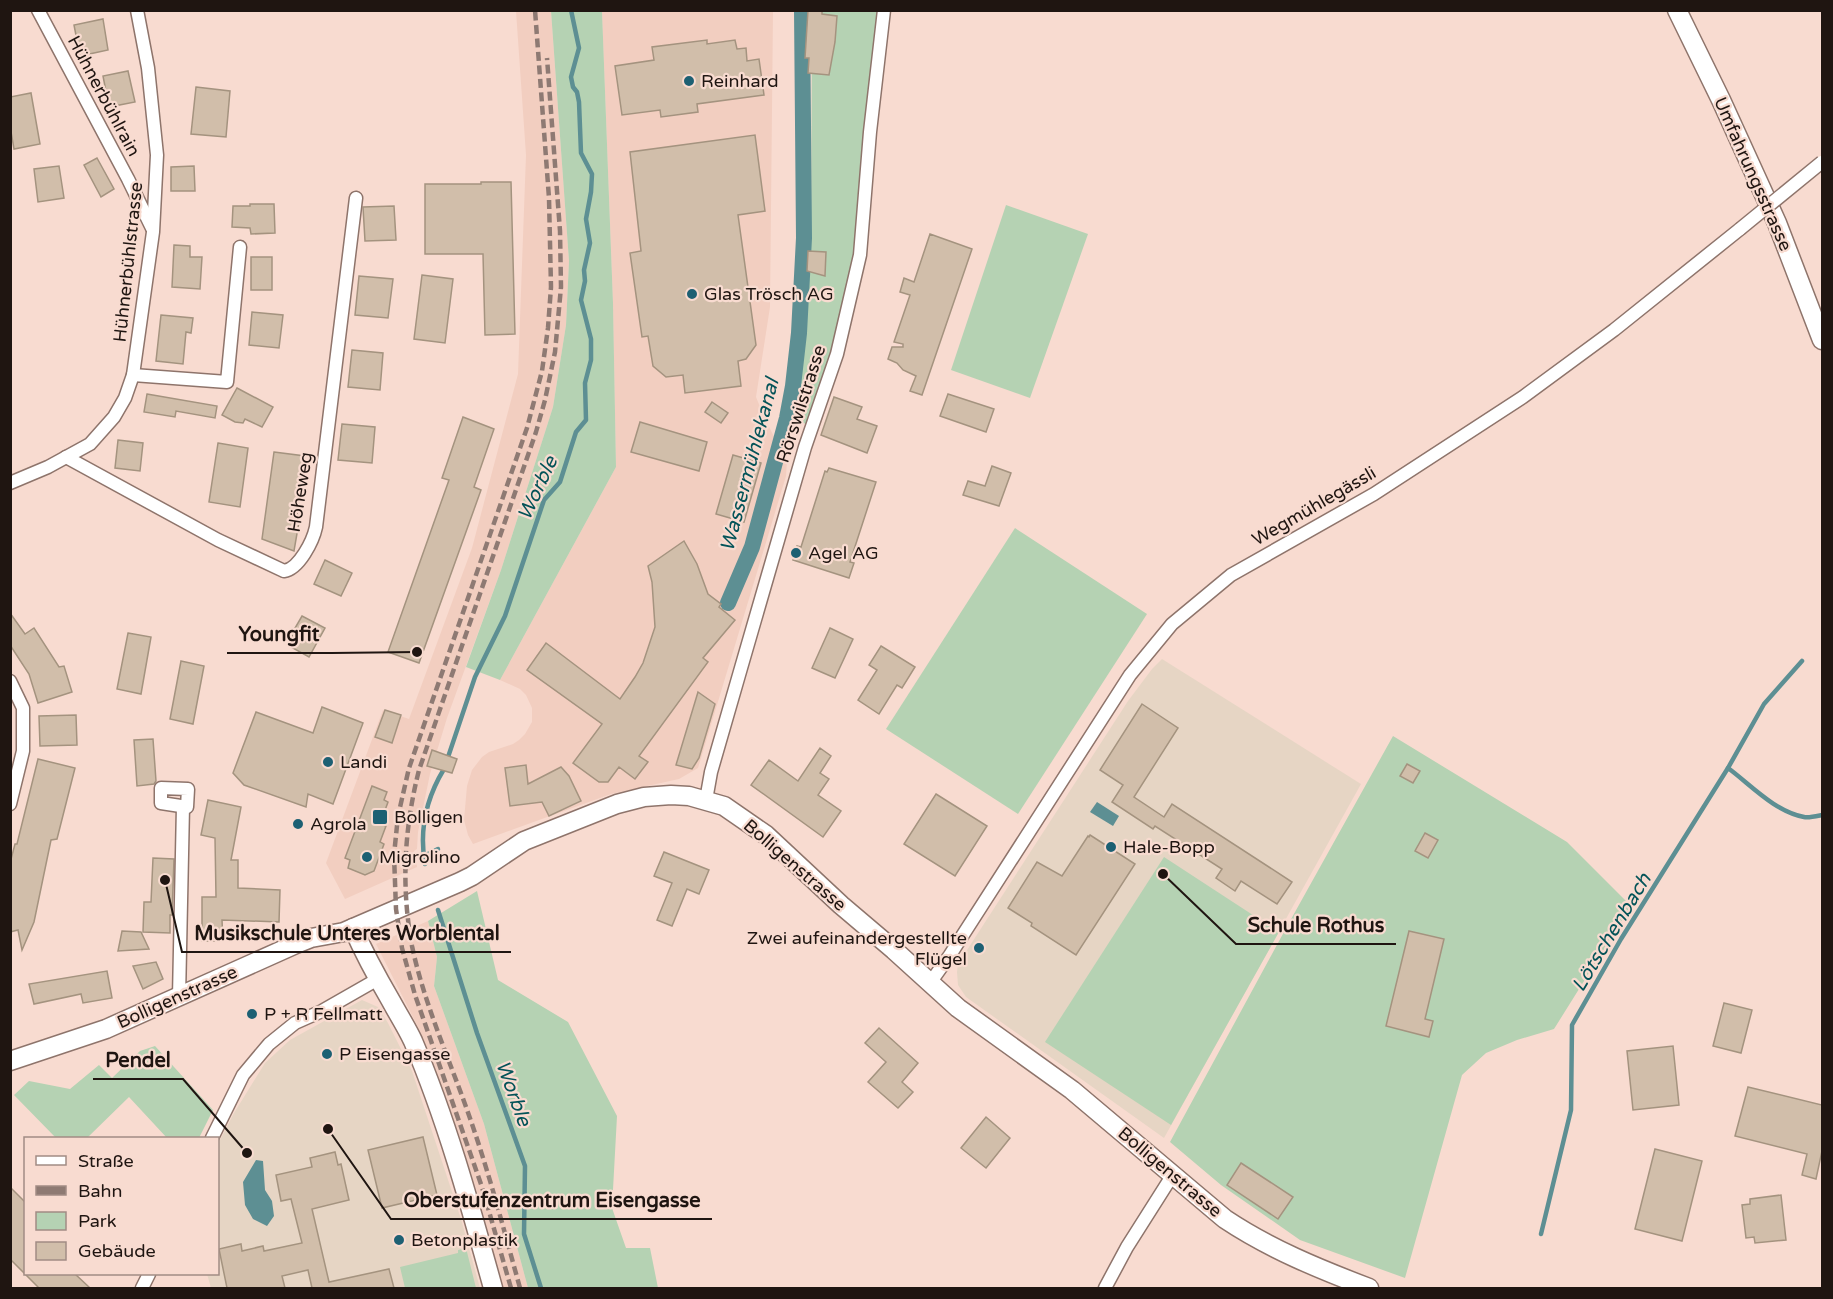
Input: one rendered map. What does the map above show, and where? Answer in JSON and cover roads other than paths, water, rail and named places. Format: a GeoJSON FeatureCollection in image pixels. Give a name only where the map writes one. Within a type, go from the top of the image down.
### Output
{"type":"FeatureCollection","features":[{"type":"Feature","properties":{"kind":"main road","name":"Umfahrungsstrasse"},"geometry":{"type":"LineString","coordinates":[[1677,10],[1777,223],[1822,340]]}},
{"type":"Feature","properties":{"kind":"main road","name":"Bolligenstrasse"},"geometry":{"type":"LineString","coordinates":[[10,1061],[106,1029],[311,938],[344,932],[460,882],[515,845],[600,809],[644,797],[689,796],[724,806],[766,835],[958,1008],[1080,1096],[1209,1207],[1248,1234],[1304,1262],[1369,1288]]}},
{"type":"Feature","properties":{"kind":"main road"},"geometry":{"type":"LineString","coordinates":[[353,928],[378,979],[412,1039],[431,1086],[470,1203],[492,1288]]}},
{"type":"Feature","properties":{"kind":"street","name":"Hühnerbühlrain"},"geometry":{"type":"LineString","coordinates":[[38,10],[123,168],[153,232]]}},
{"type":"Feature","properties":{"kind":"street","name":"Hühnerbühlstrasse"},"geometry":{"type":"LineString","coordinates":[[10,483],[90,444],[114,417],[125,398],[133,375],[153,232],[157,155],[148,68],[137,10]]}},
{"type":"Feature","properties":{"kind":"street","name":"Rörswilstrasse"},"geometry":{"type":"LineString","coordinates":[[706,800],[711,772],[805,447],[837,354],[860,255],[870,132],[884,10]]}},
{"type":"Feature","properties":{"kind":"street","name":"Wegmühlegässli"},"geometry":{"type":"LineString","coordinates":[[930,983],[1130,675],[1172,624],[1232,575],[1374,494],[1523,397],[1614,330],[1822,162]]}},
{"type":"Feature","properties":{"kind":"street","name":"Höheweg"},"geometry":{"type":"LineString","coordinates":[[66,457],[218,540],[284,571],[294,567],[310,544],[316,527],[356,198]]}},
{"type":"Feature","properties":{"kind":"street"},"geometry":{"type":"LineString","coordinates":[[133,375],[227,382],[240,247]]}},
{"type":"Feature","properties":{"kind":"street"},"geometry":{"type":"LineString","coordinates":[[10,681],[23,708],[23,751],[10,804]]}},
{"type":"Feature","properties":{"kind":"street"},"geometry":{"type":"LineString","coordinates":[[179,997],[183,806]]}},
{"type":"Feature","properties":{"kind":"street"},"geometry":{"type":"LineString","coordinates":[[212,1137],[243,1075],[268,1044],[296,1023],[378,979]]}},
{"type":"Feature","properties":{"kind":"street"},"geometry":{"type":"LineString","coordinates":[[1105,1288],[1128,1246],[1172,1176]]}},
{"type":"Feature","properties":{"kind":"water"},"geometry":{"type":"Polygon","coordinates":[[[1097,802],[1119,816],[1113,826],[1090,812],[1097,802]]]}},
{"type":"Feature","properties":{"kind":"water"},"geometry":{"type":"Polygon","coordinates":[[[256,1160],[263,1161],[265,1190],[272,1201],[274,1216],[267,1226],[253,1219],[245,1205],[243,1182],[256,1160]]]}},
{"type":"Feature","properties":{"kind":"waterway","name":"Worble"},"geometry":{"type":"LineString","coordinates":[[425,864],[423,839],[429,802],[444,769],[475,677],[505,616],[544,500],[560,482],[576,432],[586,420],[585,383],[591,360],[591,339],[581,300],[590,243],[586,219],[592,174],[581,153],[579,102],[571,77],[579,48],[571,10]]}},
{"type":"Feature","properties":{"kind":"waterway","name":"Wassermühlekanal"},"geometry":{"type":"LineString","coordinates":[[728,603],[752,547],[787,418],[793,386],[799,333],[804,238],[802,10]]}},
{"type":"Feature","properties":{"kind":"waterway"},"geometry":{"type":"LineString","coordinates":[[1728,768],[1764,704],[1802,661]]}},
{"type":"Feature","properties":{"kind":"waterway","name":"Lötschenbach"},"geometry":{"type":"LineString","coordinates":[[1541,1234],[1571,1110],[1572,1025],[1621,939],[1728,768],[1763,797],[1783,809],[1804,817],[1822,815]]}},
{"type":"Feature","properties":{"kind":"waterway","name":"Wassermühlekanal"},"geometry":{"type":"LineString","coordinates":[[424,856],[438,849]]}},
{"type":"Feature","properties":{"kind":"waterway","name":"Worble"},"geometry":{"type":"LineString","coordinates":[[438,910],[477,1033],[525,1166],[524,1234],[541,1288]]}},
{"type":"Feature","properties":{"kind":"railway"},"geometry":{"type":"LineString","coordinates":[[511,1288],[482,1187],[415,995],[402,948],[396,909],[394,855],[398,816],[409,768],[527,428],[542,371],[551,287],[549,198],[535,10]]}},
{"type":"Feature","properties":{"kind":"railway"},"geometry":{"type":"LineString","coordinates":[[520,1288],[480,1147],[432,1015],[418,969],[412,946],[405,880],[407,836],[419,770],[536,432],[555,352],[561,287],[560,231],[547,58]]}},
{"type":"Feature","properties":{"kind":"place","name":"Reinhard"},"geometry":{"type":"Point","coordinates":[689,81]}},
{"type":"Feature","properties":{"kind":"place","name":"Glas Trösch AG"},"geometry":{"type":"Point","coordinates":[692,294]}},
{"type":"Feature","properties":{"kind":"place","name":"Agel AG"},"geometry":{"type":"Point","coordinates":[796,553]}},
{"type":"Feature","properties":{"kind":"place","name":"Youngfit"},"geometry":{"type":"Point","coordinates":[417,652]}},
{"type":"Feature","properties":{"kind":"place","name":"Landi"},"geometry":{"type":"Point","coordinates":[328,762]}},
{"type":"Feature","properties":{"kind":"place","name":"Bolligen"},"geometry":{"type":"Point","coordinates":[380,817]}},
{"type":"Feature","properties":{"kind":"place","name":"Agrola"},"geometry":{"type":"Point","coordinates":[298,824]}},
{"type":"Feature","properties":{"kind":"place","name":"Hale-Bopp"},"geometry":{"type":"Point","coordinates":[1111,847]}},
{"type":"Feature","properties":{"kind":"place","name":"Migrolino"},"geometry":{"type":"Point","coordinates":[367,857]}},
{"type":"Feature","properties":{"kind":"place","name":"Schule Rothus"},"geometry":{"type":"Point","coordinates":[1163,874]}},
{"type":"Feature","properties":{"kind":"place","name":"Musikschule Unteres Worblental"},"geometry":{"type":"Point","coordinates":[165,880]}},
{"type":"Feature","properties":{"kind":"place","name":"Zwei aufeinandergestellte Flügel"},"geometry":{"type":"Point","coordinates":[979,948]}},
{"type":"Feature","properties":{"kind":"place","name":"P + R Fellmatt"},"geometry":{"type":"Point","coordinates":[252,1014]}},
{"type":"Feature","properties":{"kind":"place","name":"P Eisengasse"},"geometry":{"type":"Point","coordinates":[327,1054]}},
{"type":"Feature","properties":{"kind":"place","name":"Oberstufenzentrum Eisengasse"},"geometry":{"type":"Point","coordinates":[328,1129]}},
{"type":"Feature","properties":{"kind":"place","name":"Pendel"},"geometry":{"type":"Point","coordinates":[247,1153]}},
{"type":"Feature","properties":{"kind":"place","name":"Betonplastik"},"geometry":{"type":"Point","coordinates":[399,1240]}}]}
